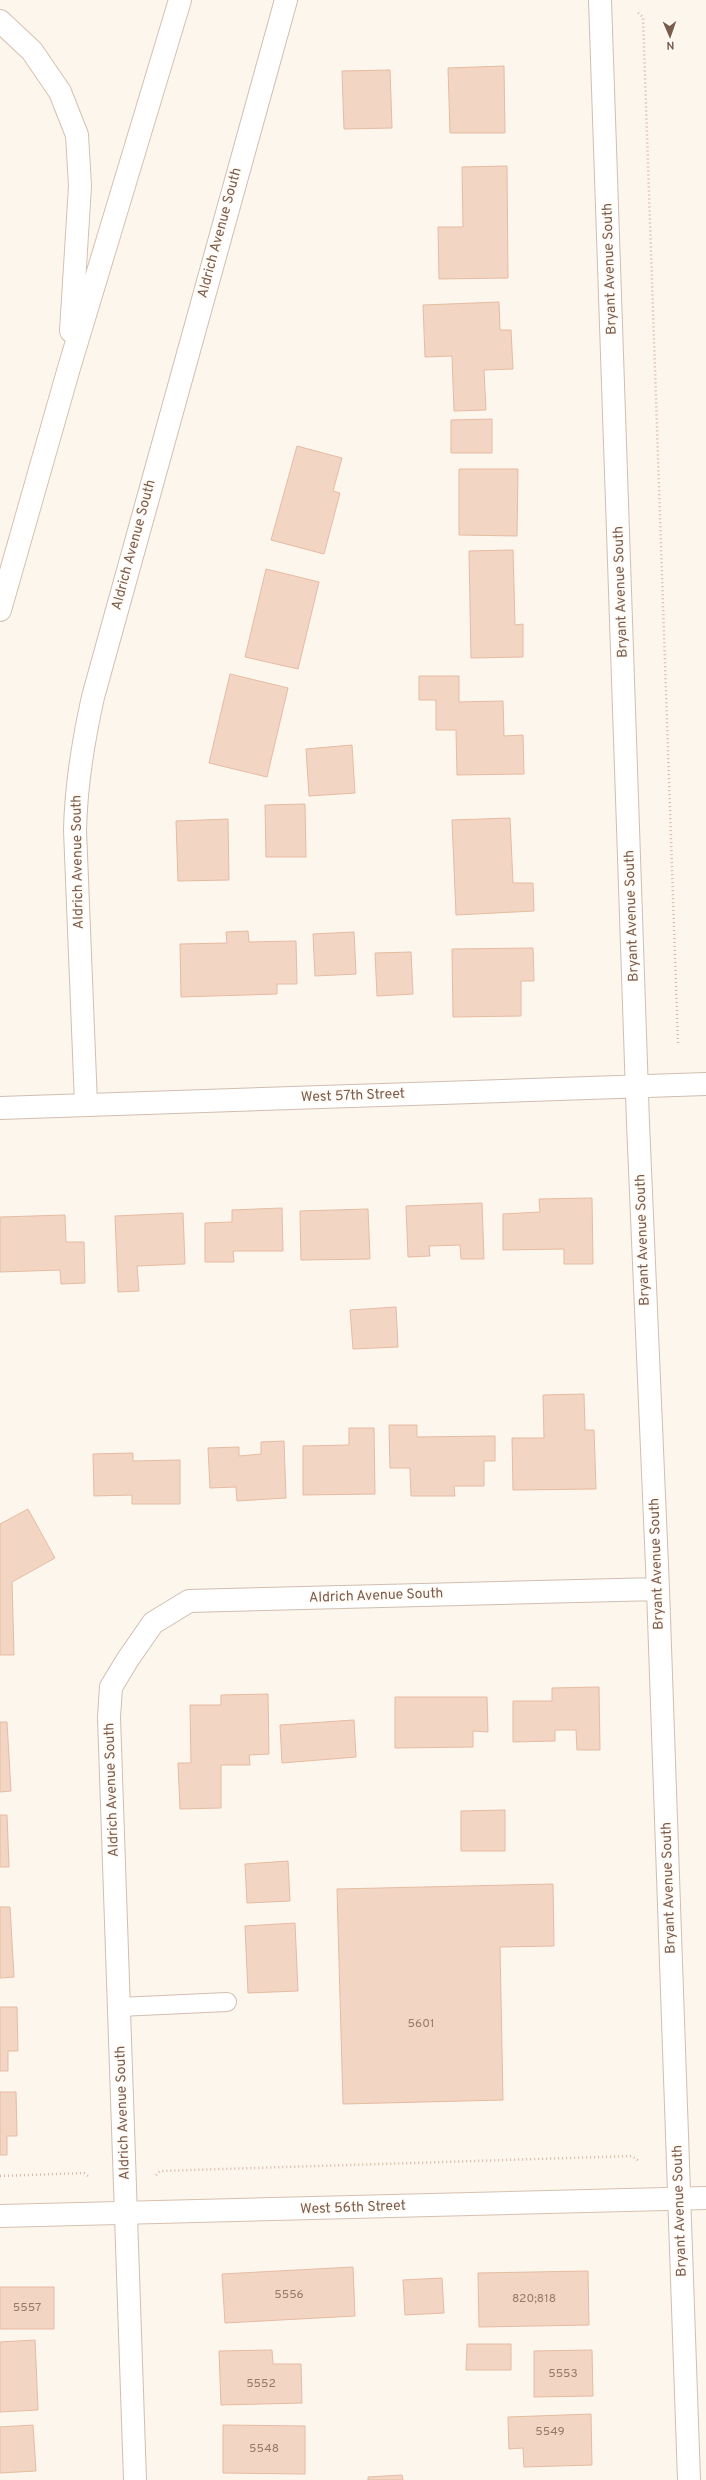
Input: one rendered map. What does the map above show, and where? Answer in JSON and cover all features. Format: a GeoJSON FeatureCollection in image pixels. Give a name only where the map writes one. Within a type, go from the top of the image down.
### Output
{"type":"FeatureCollection","features":[{"type":"Feature","properties":{"kind":"street"},"geometry":{"type":"LineString","coordinates":[[0,610],[68,368],[180,0]]}},
{"type":"Feature","properties":{"kind":"street","name":"Aldrich Avenue South"},"geometry":{"type":"LineString","coordinates":[[86,1104],[75,830],[76,790],[82,750],[93,697],[286,0]]}},
{"type":"Feature","properties":{"kind":"street","name":"Bryant Avenue South"},"geometry":{"type":"LineString","coordinates":[[600,0],[689,2480]]}},
{"type":"Feature","properties":{"kind":"street"},"geometry":{"type":"LineString","coordinates":[[0,21],[32,51],[60,92],[77,135],[80,186],[68,368]]}},
{"type":"Feature","properties":{"kind":"street","name":"West 57th Street"},"geometry":{"type":"LineString","coordinates":[[0,1108],[706,1084]]}},
{"type":"Feature","properties":{"kind":"street","name":"Aldrich Avenue South"},"geometry":{"type":"LineString","coordinates":[[135,2480],[109,1724],[111,1687],[153,1623],[189,1601],[658,1589]]}},
{"type":"Feature","properties":{"kind":"street","name":"West 56th Street"},"geometry":{"type":"LineString","coordinates":[[0,2216],[126,2215],[706,2198]]}},
{"type":"Feature","properties":{"kind":"lane"},"geometry":{"type":"LineString","coordinates":[[119,2008],[227,2002]]}},
{"type":"Feature","properties":{"kind":"path"},"geometry":{"type":"LineString","coordinates":[[638,13],[643,17],[678,1044]]}},
{"type":"Feature","properties":{"kind":"path"},"geometry":{"type":"LineString","coordinates":[[156,2174],[160,2171],[624,2156],[632,2156],[639,2161]]}},
{"type":"Feature","properties":{"kind":"path"},"geometry":{"type":"LineString","coordinates":[[0,2176],[84,2173],[89,2177]]}},
{"type":"Feature","properties":{"kind":"building"},"geometry":{"type":"Polygon","coordinates":[[[504,66],[505,133],[450,133],[448,68],[504,66]]]}},
{"type":"Feature","properties":{"kind":"building"},"geometry":{"type":"Polygon","coordinates":[[[390,70],[392,128],[344,129],[342,71],[390,70]]]}},
{"type":"Feature","properties":{"kind":"building"},"geometry":{"type":"Polygon","coordinates":[[[507,166],[508,278],[439,279],[438,227],[463,227],[462,167],[507,166]]]}},
{"type":"Feature","properties":{"kind":"building"},"geometry":{"type":"Polygon","coordinates":[[[499,302],[500,330],[511,330],[513,369],[484,370],[486,410],[454,411],[452,356],[425,357],[423,305],[499,302]]]}},
{"type":"Feature","properties":{"kind":"building"},"geometry":{"type":"Polygon","coordinates":[[[492,419],[492,453],[451,453],[451,420],[492,419]]]}},
{"type":"Feature","properties":{"kind":"building"},"geometry":{"type":"Polygon","coordinates":[[[297,446],[342,458],[333,491],[340,493],[324,554],[271,540],[297,446]]]}},
{"type":"Feature","properties":{"kind":"building"},"geometry":{"type":"Polygon","coordinates":[[[459,469],[518,469],[517,536],[459,535],[459,469]]]}},
{"type":"Feature","properties":{"kind":"building"},"geometry":{"type":"Polygon","coordinates":[[[513,550],[515,625],[523,624],[523,657],[471,658],[469,551],[513,550]]]}},
{"type":"Feature","properties":{"kind":"building"},"geometry":{"type":"Polygon","coordinates":[[[266,569],[319,582],[298,669],[245,657],[266,569]]]}},
{"type":"Feature","properties":{"kind":"building"},"geometry":{"type":"Polygon","coordinates":[[[230,674],[288,688],[267,777],[209,763],[230,674]]]}},
{"type":"Feature","properties":{"kind":"building"},"geometry":{"type":"Polygon","coordinates":[[[419,676],[459,676],[459,702],[503,701],[504,736],[523,735],[524,774],[457,775],[456,730],[436,730],[436,700],[419,700],[419,676]]]}},
{"type":"Feature","properties":{"kind":"building"},"geometry":{"type":"Polygon","coordinates":[[[352,745],[355,793],[309,796],[306,749],[352,745]]]}},
{"type":"Feature","properties":{"kind":"building"},"geometry":{"type":"Polygon","coordinates":[[[305,804],[306,857],[266,857],[265,805],[305,804]]]}},
{"type":"Feature","properties":{"kind":"building"},"geometry":{"type":"Polygon","coordinates":[[[510,818],[513,883],[533,883],[534,911],[456,915],[452,820],[510,818]]]}},
{"type":"Feature","properties":{"kind":"building"},"geometry":{"type":"Polygon","coordinates":[[[228,819],[229,880],[178,881],[176,821],[228,819]]]}},
{"type":"Feature","properties":{"kind":"building"},"geometry":{"type":"Polygon","coordinates":[[[248,931],[249,942],[296,941],[297,984],[277,984],[277,994],[181,997],[180,944],[227,943],[226,932],[248,931]]]}},
{"type":"Feature","properties":{"kind":"building"},"geometry":{"type":"Polygon","coordinates":[[[354,932],[356,974],[315,976],[313,934],[354,932]]]}},
{"type":"Feature","properties":{"kind":"building"},"geometry":{"type":"Polygon","coordinates":[[[533,948],[534,981],[521,981],[521,1016],[453,1017],[452,949],[533,948]]]}},
{"type":"Feature","properties":{"kind":"building"},"geometry":{"type":"Polygon","coordinates":[[[411,952],[413,994],[377,996],[375,953],[411,952]]]}},
{"type":"Feature","properties":{"kind":"building"},"geometry":{"type":"Polygon","coordinates":[[[592,1198],[593,1264],[564,1264],[564,1249],[503,1250],[503,1214],[540,1212],[539,1199],[592,1198]]]}},
{"type":"Feature","properties":{"kind":"building"},"geometry":{"type":"Polygon","coordinates":[[[482,1203],[484,1259],[461,1259],[460,1245],[429,1246],[430,1256],[408,1257],[406,1206],[482,1203]]]}},
{"type":"Feature","properties":{"kind":"building"},"geometry":{"type":"Polygon","coordinates":[[[282,1208],[283,1251],[233,1251],[234,1262],[205,1262],[205,1223],[232,1222],[232,1210],[282,1208]]]}},
{"type":"Feature","properties":{"kind":"building"},"geometry":{"type":"Polygon","coordinates":[[[368,1209],[370,1259],[301,1260],[300,1211],[368,1209]]]}},
{"type":"Feature","properties":{"kind":"building"},"geometry":{"type":"Polygon","coordinates":[[[183,1213],[185,1264],[137,1266],[139,1291],[118,1292],[115,1216],[183,1213]]]}},
{"type":"Feature","properties":{"kind":"building"},"geometry":{"type":"Polygon","coordinates":[[[65,1215],[66,1242],[84,1242],[85,1283],[61,1284],[60,1270],[0,1272],[0,1217],[65,1215]]]}},
{"type":"Feature","properties":{"kind":"building"},"geometry":{"type":"Polygon","coordinates":[[[396,1307],[398,1347],[353,1349],[350,1310],[396,1307]]]}},
{"type":"Feature","properties":{"kind":"building"},"geometry":{"type":"Polygon","coordinates":[[[584,1394],[585,1430],[594,1430],[596,1489],[513,1490],[512,1438],[544,1438],[543,1395],[584,1394]]]}},
{"type":"Feature","properties":{"kind":"building"},"geometry":{"type":"Polygon","coordinates":[[[389,1425],[417,1425],[417,1437],[495,1436],[495,1461],[484,1461],[484,1486],[454,1486],[455,1496],[411,1496],[410,1468],[390,1468],[389,1425]]]}},
{"type":"Feature","properties":{"kind":"building"},"geometry":{"type":"Polygon","coordinates":[[[349,1428],[374,1428],[375,1494],[303,1495],[303,1446],[349,1445],[349,1428]]]}},
{"type":"Feature","properties":{"kind":"building"},"geometry":{"type":"Polygon","coordinates":[[[284,1441],[286,1498],[237,1501],[236,1487],[210,1488],[208,1448],[239,1447],[239,1456],[261,1454],[261,1442],[284,1441]]]}},
{"type":"Feature","properties":{"kind":"building"},"geometry":{"type":"Polygon","coordinates":[[[133,1453],[133,1461],[180,1460],[180,1504],[132,1504],[132,1495],[94,1496],[93,1454],[133,1453]]]}},
{"type":"Feature","properties":{"kind":"building"},"geometry":{"type":"Polygon","coordinates":[[[28,1509],[55,1558],[12,1582],[14,1655],[0,1655],[0,1524],[28,1509]]]}},
{"type":"Feature","properties":{"kind":"building"},"geometry":{"type":"Polygon","coordinates":[[[599,1687],[600,1750],[577,1750],[576,1730],[555,1730],[555,1741],[513,1742],[513,1701],[552,1701],[552,1688],[599,1687]]]}},
{"type":"Feature","properties":{"kind":"building"},"geometry":{"type":"Polygon","coordinates":[[[268,1694],[269,1754],[249,1755],[250,1765],[221,1765],[221,1808],[180,1809],[178,1763],[191,1763],[190,1705],[221,1705],[221,1695],[268,1694]]]}},
{"type":"Feature","properties":{"kind":"building"},"geometry":{"type":"Polygon","coordinates":[[[395,1697],[487,1697],[488,1732],[473,1731],[473,1747],[395,1748],[395,1697]]]}},
{"type":"Feature","properties":{"kind":"building"},"geometry":{"type":"Polygon","coordinates":[[[354,1720],[356,1757],[282,1763],[280,1725],[354,1720]]]}},
{"type":"Feature","properties":{"kind":"building"},"geometry":{"type":"Polygon","coordinates":[[[0,1722],[7,1722],[11,1791],[0,1792],[0,1722]]]}},
{"type":"Feature","properties":{"kind":"building"},"geometry":{"type":"Polygon","coordinates":[[[505,1810],[505,1851],[461,1851],[461,1811],[505,1810]]]}},
{"type":"Feature","properties":{"kind":"building"},"geometry":{"type":"Polygon","coordinates":[[[0,1815],[7,1815],[9,1867],[0,1867],[0,1815]]]}},
{"type":"Feature","properties":{"kind":"building"},"geometry":{"type":"Polygon","coordinates":[[[288,1861],[290,1901],[247,1903],[245,1864],[288,1861]]]}},
{"type":"Feature","properties":{"kind":"building"},"geometry":{"type":"Polygon","coordinates":[[[553,1884],[554,1946],[500,1947],[503,2100],[343,2104],[337,1889],[553,1884]]]}},
{"type":"Feature","properties":{"kind":"building"},"geometry":{"type":"Polygon","coordinates":[[[0,1907],[10,1907],[14,1977],[0,1978],[0,1907]]]}},
{"type":"Feature","properties":{"kind":"building"},"geometry":{"type":"Polygon","coordinates":[[[295,1923],[298,1991],[248,1993],[245,1926],[295,1923]]]}},
{"type":"Feature","properties":{"kind":"building"},"geometry":{"type":"Polygon","coordinates":[[[0,2007],[17,2007],[18,2051],[8,2051],[8,2071],[0,2071],[0,2007]]]}},
{"type":"Feature","properties":{"kind":"building"},"geometry":{"type":"Polygon","coordinates":[[[0,2092],[16,2092],[17,2136],[7,2136],[7,2155],[0,2155],[0,2092]]]}},
{"type":"Feature","properties":{"kind":"building"},"geometry":{"type":"Polygon","coordinates":[[[353,2267],[355,2316],[225,2323],[222,2274],[353,2267]]]}},
{"type":"Feature","properties":{"kind":"building"},"geometry":{"type":"Polygon","coordinates":[[[588,2271],[589,2325],[479,2327],[478,2273],[588,2271]]]}},
{"type":"Feature","properties":{"kind":"building"},"geometry":{"type":"Polygon","coordinates":[[[442,2278],[444,2313],[405,2315],[403,2280],[442,2278]]]}},
{"type":"Feature","properties":{"kind":"building"},"geometry":{"type":"Polygon","coordinates":[[[0,2287],[54,2287],[54,2329],[0,2329],[0,2287]]]}},
{"type":"Feature","properties":{"kind":"building"},"geometry":{"type":"Polygon","coordinates":[[[35,2340],[38,2410],[0,2412],[0,2342],[35,2340]]]}},
{"type":"Feature","properties":{"kind":"building"},"geometry":{"type":"Polygon","coordinates":[[[467,2344],[511,2344],[511,2370],[466,2370],[467,2344]]]}},
{"type":"Feature","properties":{"kind":"building"},"geometry":{"type":"Polygon","coordinates":[[[272,2350],[273,2364],[301,2364],[302,2403],[221,2405],[219,2351],[272,2350]]]}},
{"type":"Feature","properties":{"kind":"building"},"geometry":{"type":"Polygon","coordinates":[[[592,2350],[593,2396],[534,2397],[534,2351],[592,2350]]]}},
{"type":"Feature","properties":{"kind":"building"},"geometry":{"type":"Polygon","coordinates":[[[591,2414],[592,2465],[524,2467],[523,2448],[509,2449],[508,2417],[591,2414]]]}},
{"type":"Feature","properties":{"kind":"building"},"geometry":{"type":"Polygon","coordinates":[[[33,2425],[36,2471],[0,2473],[0,2427],[33,2425]]]}},
{"type":"Feature","properties":{"kind":"building"},"geometry":{"type":"Polygon","coordinates":[[[223,2425],[305,2426],[305,2474],[223,2473],[223,2425]]]}},
{"type":"Feature","properties":{"kind":"building"},"geometry":{"type":"Polygon","coordinates":[[[402,2475],[403,2480],[368,2480],[368,2477],[402,2475]]]}}]}
